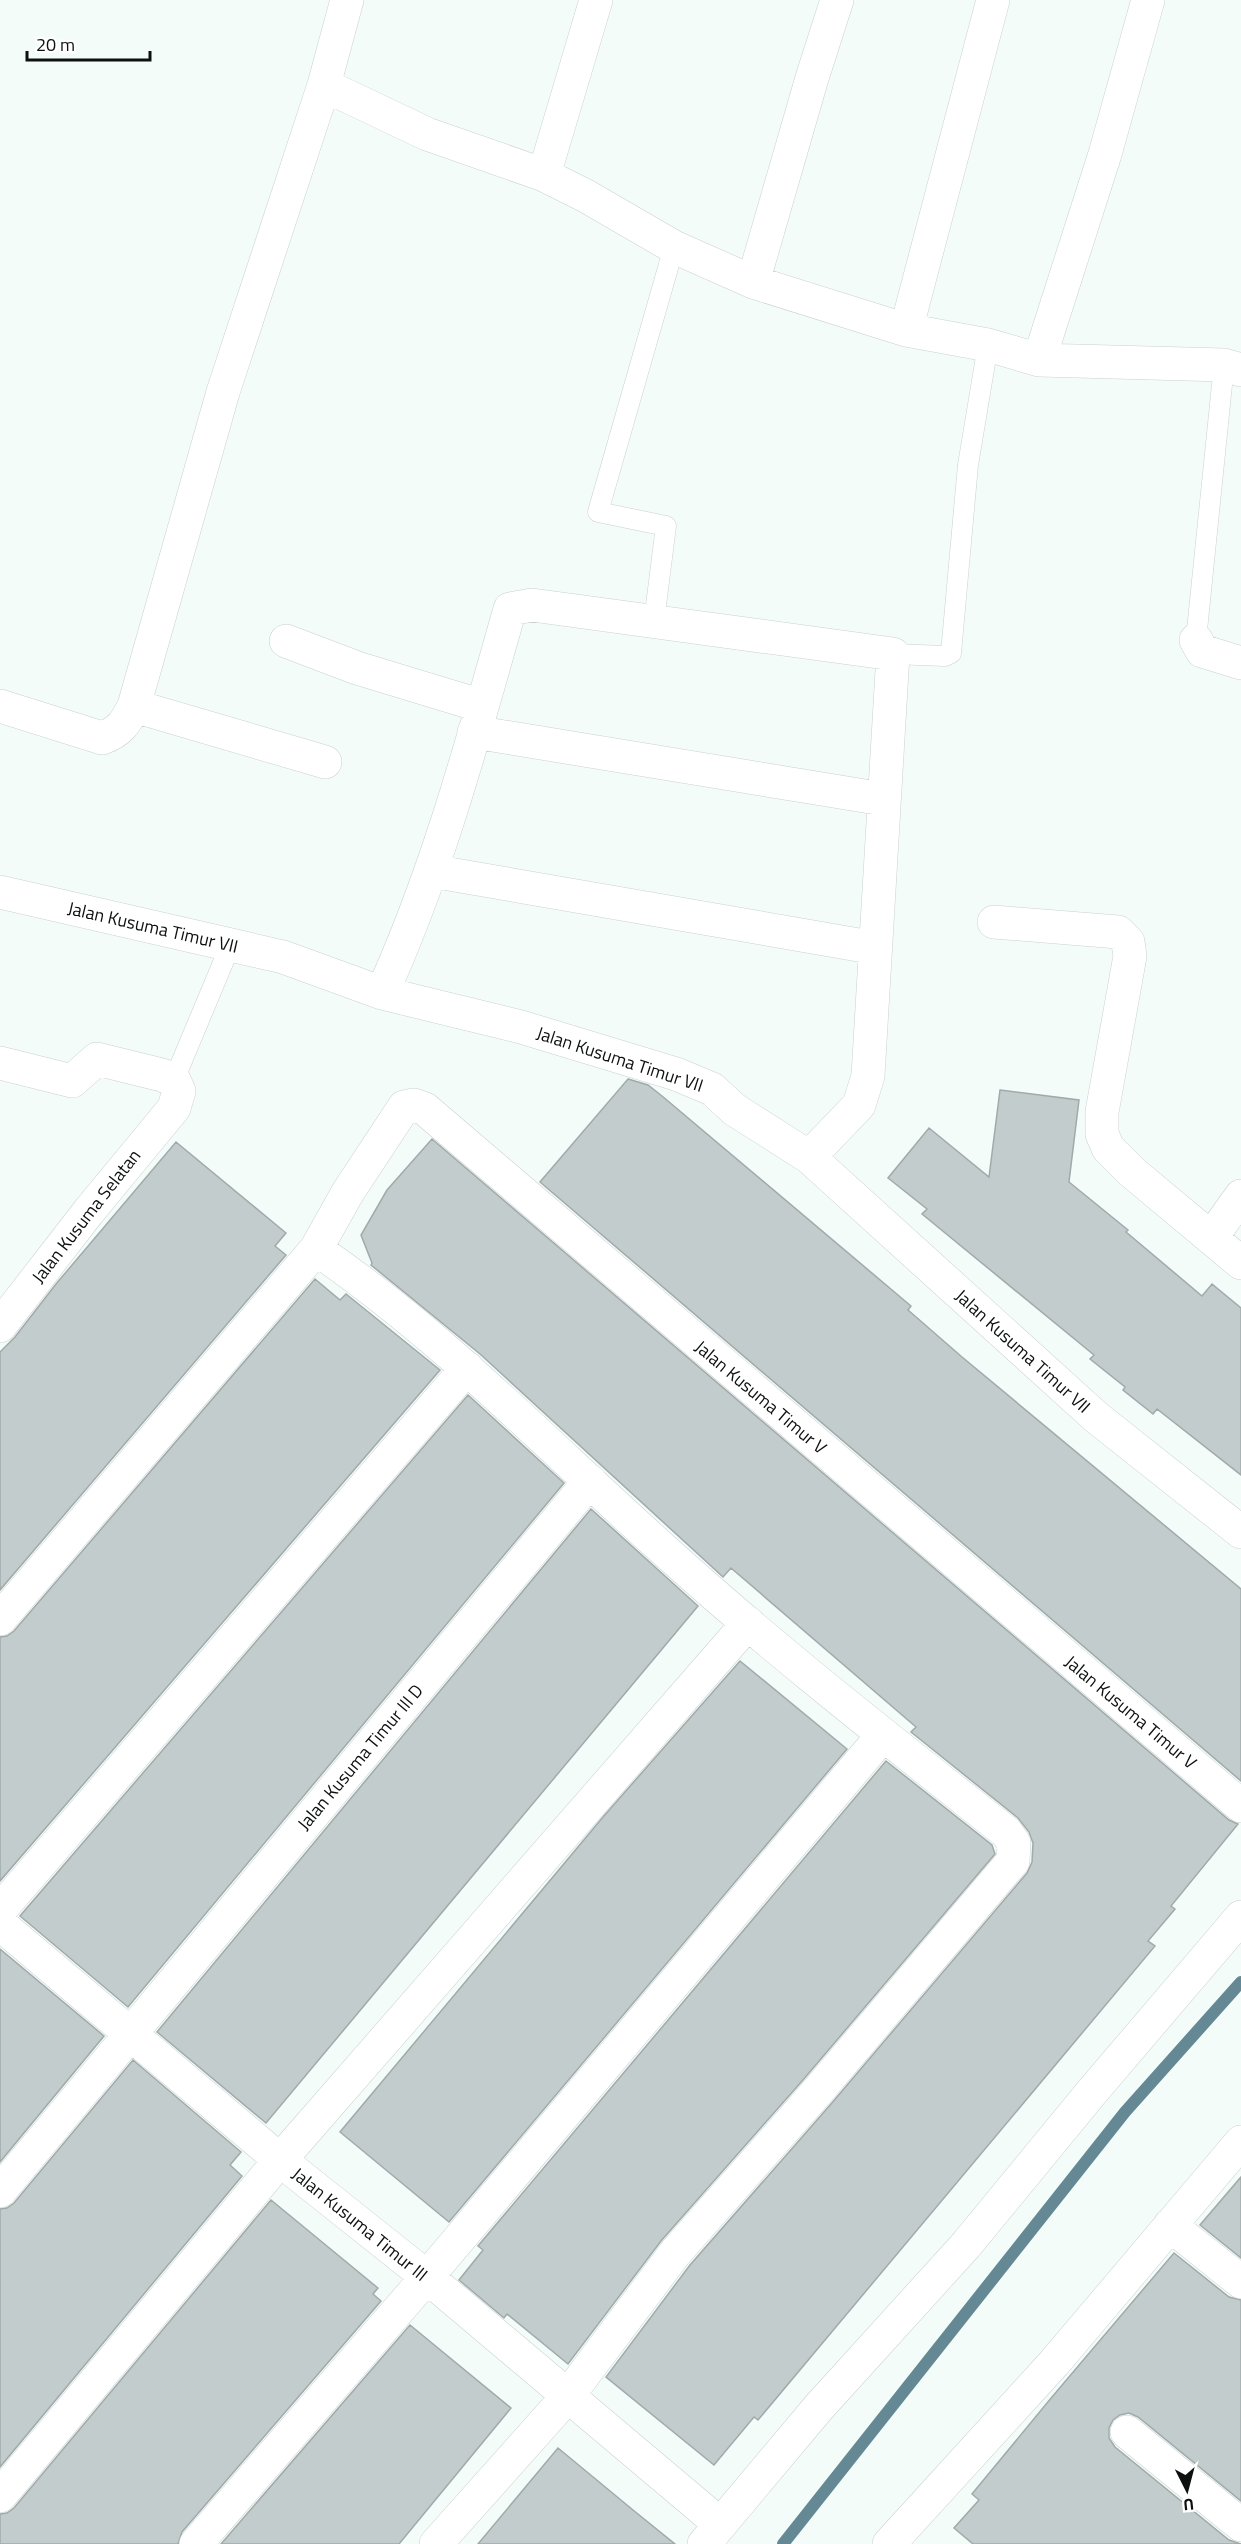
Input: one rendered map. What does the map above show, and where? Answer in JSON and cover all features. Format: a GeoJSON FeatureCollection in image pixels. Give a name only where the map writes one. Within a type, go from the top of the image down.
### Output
{"type":"FeatureCollection","features":[{"type":"Feature","properties":{"kind":"street"},"geometry":{"type":"LineString","coordinates":[[0,706],[102,738],[113,734],[124,725],[134,706],[223,392],[324,85],[347,0]]}},
{"type":"Feature","properties":{"kind":"street"},"geometry":{"type":"LineString","coordinates":[[544,176],[596,0]]}},
{"type":"Feature","properties":{"kind":"street"},"geometry":{"type":"LineString","coordinates":[[753,282],[837,0]]}},
{"type":"Feature","properties":{"kind":"street"},"geometry":{"type":"LineString","coordinates":[[906,330],[993,0]]}},
{"type":"Feature","properties":{"kind":"street"},"geometry":{"type":"LineString","coordinates":[[1039,360],[1105,154],[1148,0]]}},
{"type":"Feature","properties":{"kind":"street"},"geometry":{"type":"LineString","coordinates":[[324,85],[427,134],[544,176],[586,196],[674,247],[753,282],[906,330],[988,345],[1039,360],[1232,367]]}},
{"type":"Feature","properties":{"kind":"street"},"geometry":{"type":"LineString","coordinates":[[382,993],[432,871],[510,609],[532,605],[893,654],[868,1076],[859,1105],[809,1156]]}},
{"type":"Feature","properties":{"kind":"street"},"geometry":{"type":"LineString","coordinates":[[1196,640],[1202,651],[1241,663]]}},
{"type":"Feature","properties":{"kind":"street"},"geometry":{"type":"LineString","coordinates":[[286,641],[478,719],[884,799]]}},
{"type":"Feature","properties":{"kind":"street"},"geometry":{"type":"LineString","coordinates":[[134,706],[325,762]]}},
{"type":"Feature","properties":{"kind":"street"},"geometry":{"type":"LineString","coordinates":[[432,871],[876,948]]}},
{"type":"Feature","properties":{"kind":"street","name":"Jalan Kusuma Timur VII"},"geometry":{"type":"LineString","coordinates":[[0,892],[283,957],[382,993],[521,1027],[676,1074],[712,1089],[735,1110],[809,1156],[1096,1417],[1241,1532]]}},
{"type":"Feature","properties":{"kind":"street"},"geometry":{"type":"LineString","coordinates":[[994,922],[1119,932],[1128,942],[1130,956],[1102,1112],[1102,1134],[1108,1148],[1132,1172],[1241,1263]]}},
{"type":"Feature","properties":{"kind":"street"},"geometry":{"type":"LineString","coordinates":[[0,1064],[72,1081],[97,1059],[162,1075],[174,1094]]}},
{"type":"Feature","properties":{"kind":"street","name":"Jalan Kusuma Selatan"},"geometry":{"type":"LineString","coordinates":[[0,1326],[89,1211],[174,1094]]}},
{"type":"Feature","properties":{"kind":"street","name":"Jalan Kusuma Timur V"},"geometry":{"type":"LineString","coordinates":[[316,1249],[348,1192],[404,1107],[414,1105],[425,1109],[1241,1806]]}},
{"type":"Feature","properties":{"kind":"street"},"geometry":{"type":"LineString","coordinates":[[1211,1238],[1241,1196]]}},
{"type":"Feature","properties":{"kind":"street"},"geometry":{"type":"LineString","coordinates":[[0,1619],[316,1249],[392,1305],[467,1368],[663,1550],[782,1654],[1006,1832],[1014,1843],[1013,1862],[817,2092],[675,2253],[567,2397],[436,2544]]}},
{"type":"Feature","properties":{"kind":"street"},"geometry":{"type":"LineString","coordinates":[[0,1910],[467,1368]]}},
{"type":"Feature","properties":{"kind":"street","name":"Jalan Kusuma Timur III D"},"geometry":{"type":"LineString","coordinates":[[0,2191],[590,1481]]}},
{"type":"Feature","properties":{"kind":"street"},"geometry":{"type":"LineString","coordinates":[[0,2496],[280,2160],[748,1623]]}},
{"type":"Feature","properties":{"kind":"street"},"geometry":{"type":"LineString","coordinates":[[196,2544],[427,2277],[883,1735]]}},
{"type":"Feature","properties":{"kind":"street"},"geometry":{"type":"LineString","coordinates":[[712,2534],[819,2407],[966,2245],[1091,2093],[1241,1917]]}},
{"type":"Feature","properties":{"kind":"street","name":"Jalan Kusuma Timur III"},"geometry":{"type":"LineString","coordinates":[[0,1924],[280,2160],[427,2277],[567,2397],[712,2534]]}},
{"type":"Feature","properties":{"kind":"street"},"geometry":{"type":"LineString","coordinates":[[889,2544],[1054,2363],[1241,2142]]}},
{"type":"Feature","properties":{"kind":"street"},"geometry":{"type":"LineString","coordinates":[[1170,2224],[1241,2282]]}},
{"type":"Feature","properties":{"kind":"street"},"geometry":{"type":"LineString","coordinates":[[1127,2432],[1241,2525]]}},
{"type":"Feature","properties":{"kind":"lane"},"geometry":{"type":"LineString","coordinates":[[654,621],[666,526],[598,512],[674,247]]}},
{"type":"Feature","properties":{"kind":"lane"},"geometry":{"type":"LineString","coordinates":[[893,654],[945,656],[951,652],[968,465],[988,345]]}},
{"type":"Feature","properties":{"kind":"lane"},"geometry":{"type":"LineString","coordinates":[[1196,640],[1232,367]]}},
{"type":"Feature","properties":{"kind":"lane"},"geometry":{"type":"LineString","coordinates":[[174,1094],[230,946]]}},
{"type":"Feature","properties":{"kind":"building"},"geometry":{"type":"Polygon","coordinates":[[[628,1079],[648,1085],[662,1096],[911,1306],[908,1310],[962,1357],[1241,1589],[1241,1781],[540,1182],[628,1079]]]}},
{"type":"Feature","properties":{"kind":"building"},"geometry":{"type":"Polygon","coordinates":[[[1000,1090],[1079,1100],[1069,1182],[1128,1230],[1126,1232],[1202,1296],[1212,1284],[1241,1308],[1241,1475],[1157,1409],[1153,1414],[1123,1390],[1125,1387],[1090,1359],[1094,1355],[922,1214],[927,1209],[888,1178],[929,1128],[989,1177],[1000,1090]]]}},
{"type":"Feature","properties":{"kind":"building"},"geometry":{"type":"Polygon","coordinates":[[[432,1139],[1229,1820],[1238,1824],[1171,1906],[1175,1909],[1148,1941],[1155,1946],[758,2420],[754,2417],[714,2465],[606,2377],[690,2265],[831,2104],[1027,1873],[1032,1862],[1033,1843],[1029,1832],[1018,1818],[911,1732],[916,1727],[731,1568],[723,1577],[480,1354],[371,1265],[361,1235],[387,1190],[432,1139]]]}},
{"type":"Feature","properties":{"kind":"building"},"geometry":{"type":"Polygon","coordinates":[[[176,1142],[286,1233],[275,1246],[286,1255],[0,1590],[0,1352],[15,1337],[56,1284],[176,1142]]]}},
{"type":"Feature","properties":{"kind":"building"},"geometry":{"type":"Polygon","coordinates":[[[315,1279],[340,1300],[346,1294],[440,1370],[0,1881],[0,1637],[7,1636],[14,1631],[315,1279]]]}},
{"type":"Feature","properties":{"kind":"building"},"geometry":{"type":"Polygon","coordinates":[[[468,1395],[564,1483],[128,2007],[20,1916],[468,1395]]]}},
{"type":"Feature","properties":{"kind":"building"},"geometry":{"type":"Polygon","coordinates":[[[591,1509],[698,1606],[266,2123],[157,2032],[591,1509]]]}},
{"type":"Feature","properties":{"kind":"building"},"geometry":{"type":"Polygon","coordinates":[[[740,1661],[847,1749],[449,2222],[340,2132],[603,1817],[740,1661]]]}},
{"type":"Feature","properties":{"kind":"building"},"geometry":{"type":"Polygon","coordinates":[[[886,1761],[992,1845],[995,1854],[803,2080],[661,2241],[568,2364],[507,2314],[504,2318],[459,2280],[483,2250],[478,2246],[886,1761]]]}},
{"type":"Feature","properties":{"kind":"building"},"geometry":{"type":"Polygon","coordinates":[[[0,1949],[104,2036],[0,2162],[0,1949]]]}},
{"type":"Feature","properties":{"kind":"building"},"geometry":{"type":"Polygon","coordinates":[[[133,2060],[241,2152],[230,2165],[242,2176],[0,2467],[0,2209],[7,2208],[14,2203],[133,2060]]]}},
{"type":"Feature","properties":{"kind":"building"},"geometry":{"type":"Polygon","coordinates":[[[1241,2177],[1241,2258],[1200,2225],[1241,2177]]]}},
{"type":"Feature","properties":{"kind":"building"},"geometry":{"type":"Polygon","coordinates":[[[271,2200],[378,2288],[373,2294],[381,2301],[182,2532],[178,2544],[0,2544],[0,2514],[7,2513],[14,2508],[271,2200]]]}},
{"type":"Feature","properties":{"kind":"building"},"geometry":{"type":"Polygon","coordinates":[[[1174,2253],[1229,2297],[1241,2300],[1241,2501],[1138,2417],[1129,2413],[1113,2420],[1109,2428],[1109,2438],[1115,2447],[1229,2540],[1241,2544],[973,2544],[954,2528],[979,2500],[972,2494],[1174,2253]]]}},
{"type":"Feature","properties":{"kind":"building"},"geometry":{"type":"Polygon","coordinates":[[[410,2325],[511,2408],[399,2544],[221,2544],[410,2325]]]}},
{"type":"Feature","properties":{"kind":"building"},"geometry":{"type":"Polygon","coordinates":[[[558,2448],[633,2510],[675,2544],[478,2544],[558,2448]]]}},
{"type":"Feature","properties":{"kind":"waterway"},"geometry":{"type":"LineString","coordinates":[[783,2544],[1125,2112],[1241,1982]]}}]}
